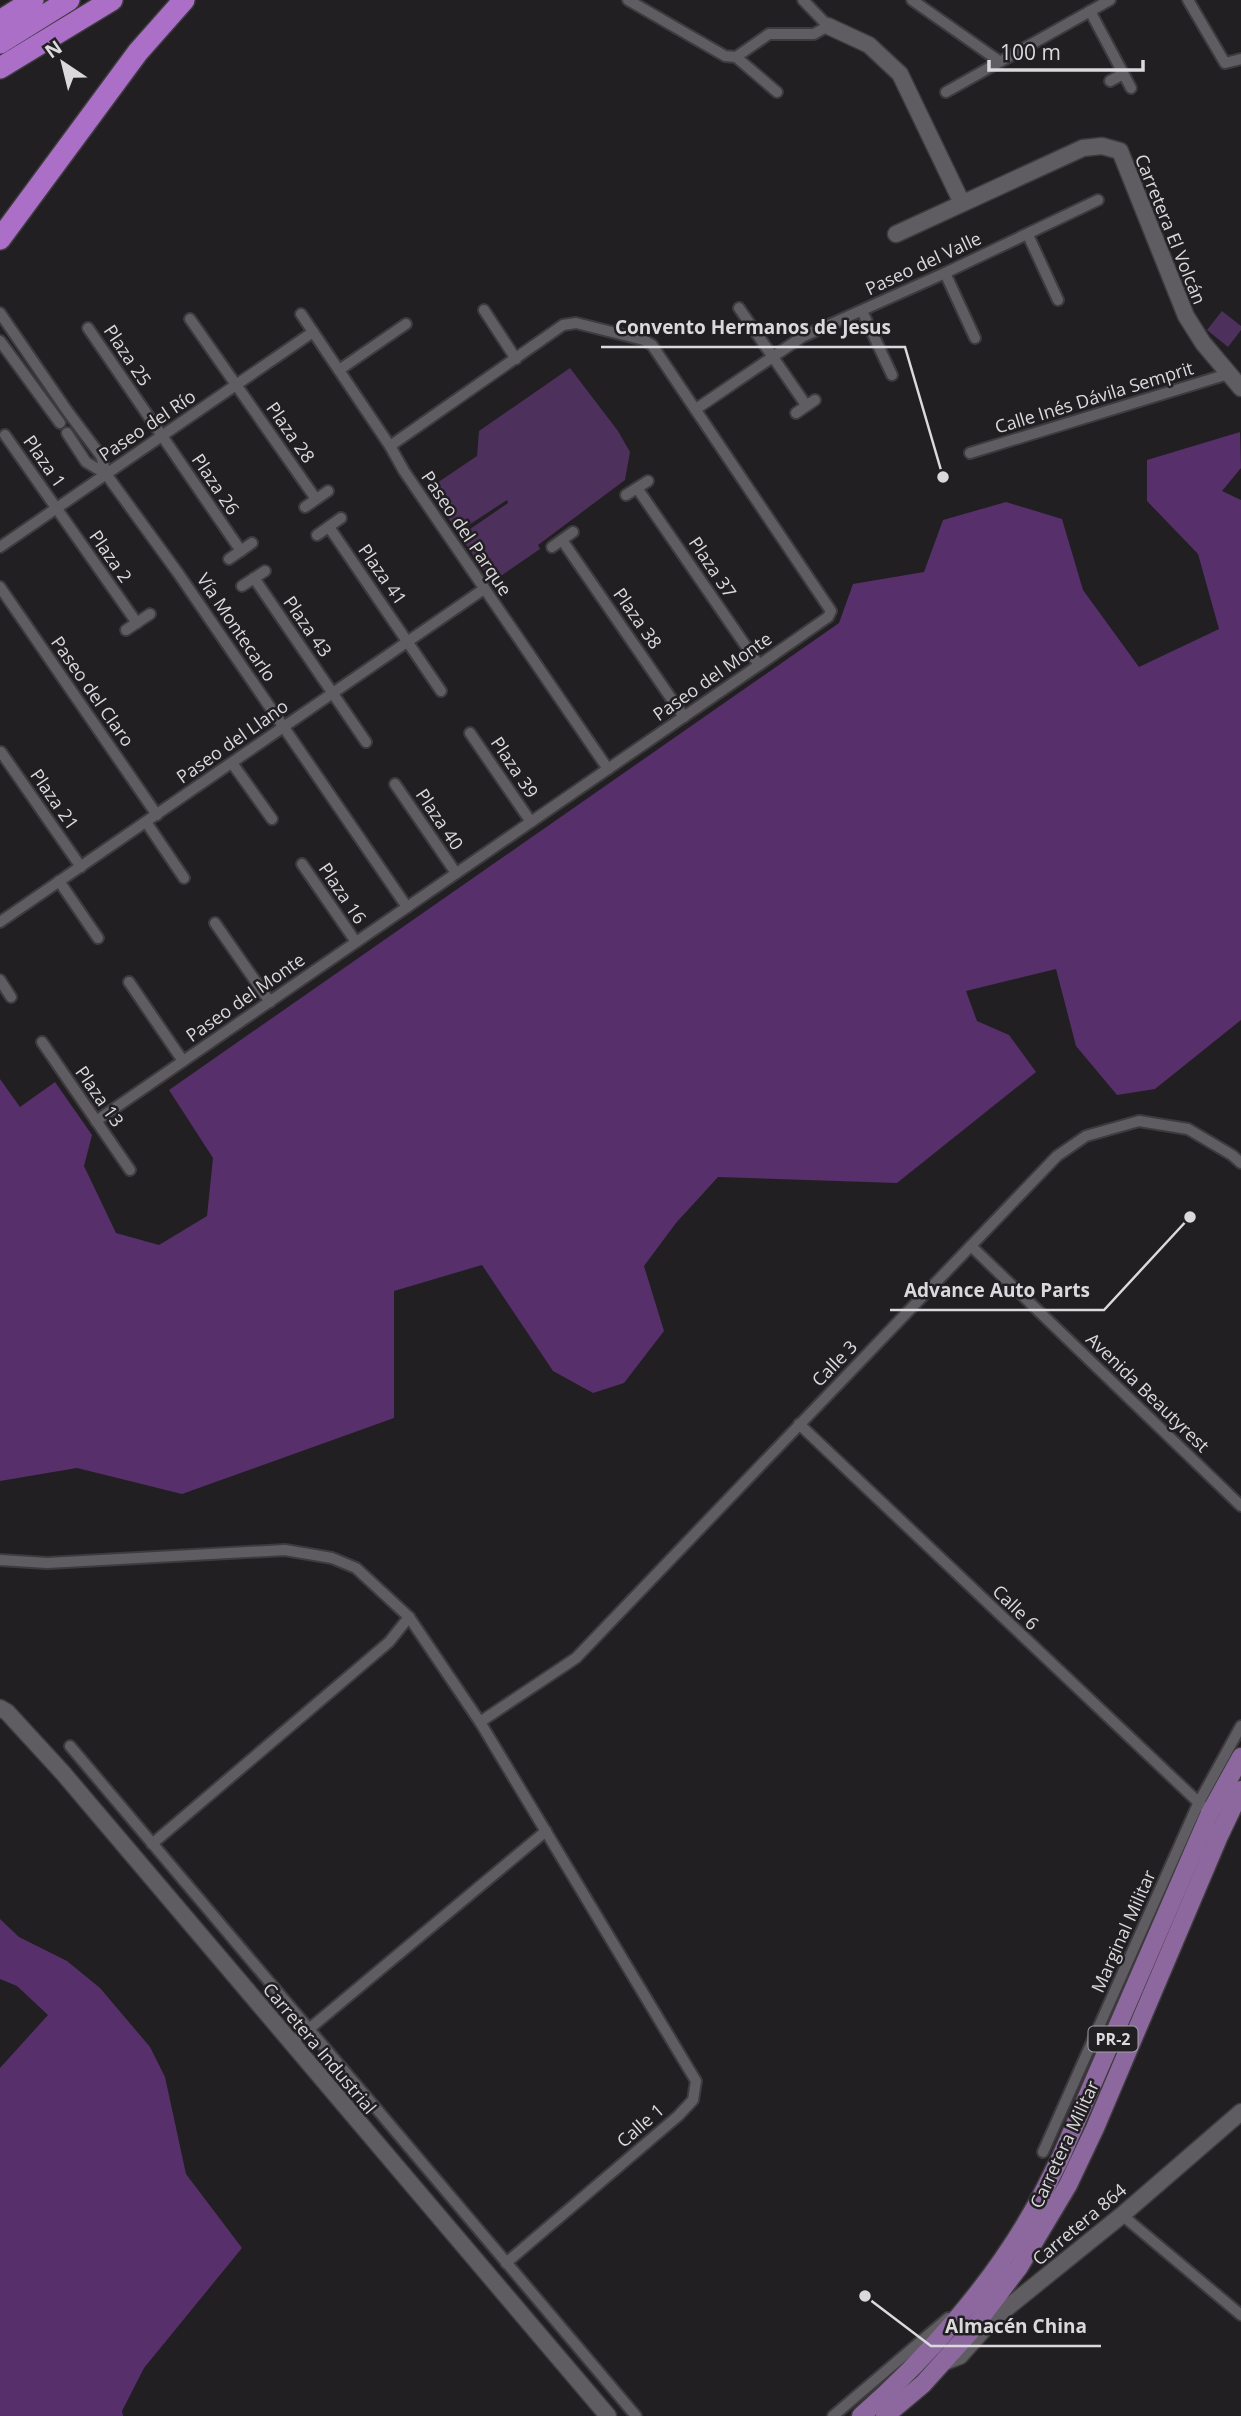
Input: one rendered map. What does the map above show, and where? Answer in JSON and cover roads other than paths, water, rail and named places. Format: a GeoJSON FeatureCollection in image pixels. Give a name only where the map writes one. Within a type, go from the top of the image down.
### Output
{"type":"FeatureCollection","features":[{"type":"Feature","properties":{"kind":"highway"},"geometry":{"type":"LineString","coordinates":[[0,21],[33,0]]}},
{"type":"Feature","properties":{"kind":"highway"},"geometry":{"type":"LineString","coordinates":[[0,43],[69,0]]}},
{"type":"Feature","properties":{"kind":"highway"},"geometry":{"type":"LineString","coordinates":[[0,68],[112,0]]}},
{"type":"Feature","properties":{"kind":"highway"},"geometry":{"type":"LineString","coordinates":[[0,239],[138,52],[184,0]]}},
{"type":"Feature","properties":{"kind":"main road","name":"Carretera Militar"},"geometry":{"type":"LineString","coordinates":[[860,2416],[915,2365],[976,2294],[1032,2213],[1078,2117],[1211,1814],[1241,1757]]}},
{"type":"Feature","properties":{"kind":"main road","name":"Carretera Militar"},"geometry":{"type":"LineString","coordinates":[[887,2414],[923,2384],[969,2333],[1019,2267],[1080,2160],[1211,1814],[1241,1790]]}},
{"type":"Feature","properties":{"kind":"street"},"geometry":{"type":"LineString","coordinates":[[628,0],[725,56],[736,57],[777,92]]}},
{"type":"Feature","properties":{"kind":"street"},"geometry":{"type":"LineString","coordinates":[[803,0],[828,26],[869,45],[900,74],[962,203]]}},
{"type":"Feature","properties":{"kind":"street"},"geometry":{"type":"LineString","coordinates":[[912,0],[999,61]]}},
{"type":"Feature","properties":{"kind":"street"},"geometry":{"type":"LineString","coordinates":[[946,92],[1110,0]]}},
{"type":"Feature","properties":{"kind":"street"},"geometry":{"type":"LineString","coordinates":[[1188,0],[1225,62],[1241,59]]}},
{"type":"Feature","properties":{"kind":"street"},"geometry":{"type":"LineString","coordinates":[[1090,11],[1131,88]]}},
{"type":"Feature","properties":{"kind":"street"},"geometry":{"type":"LineString","coordinates":[[736,57],[769,34],[814,34],[828,26]]}},
{"type":"Feature","properties":{"kind":"street"},"geometry":{"type":"LineString","coordinates":[[1110,81],[1123,74]]}},
{"type":"Feature","properties":{"kind":"street","name":"Carretera El Volcán"},"geometry":{"type":"LineString","coordinates":[[896,234],[1083,148],[1102,146],[1120,151],[1185,316],[1203,343],[1241,388]]}},
{"type":"Feature","properties":{"kind":"street","name":"Paseo del Valle"},"geometry":{"type":"LineString","coordinates":[[696,409],[802,337],[1098,200]]}},
{"type":"Feature","properties":{"kind":"street"},"geometry":{"type":"LineString","coordinates":[[1028,234],[1058,300]]}},
{"type":"Feature","properties":{"kind":"street"},"geometry":{"type":"LineString","coordinates":[[945,273],[975,338]]}},
{"type":"Feature","properties":{"kind":"street"},"geometry":{"type":"LineString","coordinates":[[739,308],[772,356],[811,403],[796,413]]}},
{"type":"Feature","properties":{"kind":"street"},"geometry":{"type":"LineString","coordinates":[[484,310],[516,359]]}},
{"type":"Feature","properties":{"kind":"street"},"geometry":{"type":"LineString","coordinates":[[862,310],[892,375]]}},
{"type":"Feature","properties":{"kind":"street","name":"Vía Montecarlo"},"geometry":{"type":"LineString","coordinates":[[1,314],[101,456],[106,474],[178,573],[407,907]]}},
{"type":"Feature","properties":{"kind":"street","name":"Paseo del Parque"},"geometry":{"type":"LineString","coordinates":[[301,314],[404,471],[608,769]]}},
{"type":"Feature","properties":{"kind":"street","name":"Plaza 28"},"geometry":{"type":"LineString","coordinates":[[207,319],[193,323],[316,499]]}},
{"type":"Feature","properties":{"kind":"street","name":"Paseo del Monte"},"geometry":{"type":"LineString","coordinates":[[96,1121],[759,665],[828,617],[831,611],[652,345],[644,341],[576,323],[563,325],[390,446]]}},
{"type":"Feature","properties":{"kind":"street"},"geometry":{"type":"LineString","coordinates":[[339,370],[406,324]]}},
{"type":"Feature","properties":{"kind":"street","name":"Plaza 25"},"geometry":{"type":"LineString","coordinates":[[88,328],[162,436]]}},
{"type":"Feature","properties":{"kind":"street","name":"Paseo del Río"},"geometry":{"type":"LineString","coordinates":[[0,547],[313,332]]}},
{"type":"Feature","properties":{"kind":"street"},"geometry":{"type":"LineString","coordinates":[[0,341],[60,423]]}},
{"type":"Feature","properties":{"kind":"street","name":"Calle Inés Dávila Semprit"},"geometry":{"type":"LineString","coordinates":[[970,453],[1228,374]]}},
{"type":"Feature","properties":{"kind":"street","name":"Vía Montecarlo"},"geometry":{"type":"LineString","coordinates":[[66,433],[86,462],[106,474]]}},
{"type":"Feature","properties":{"kind":"street","name":"Plaza 1"},"geometry":{"type":"LineString","coordinates":[[5,435],[57,508]]}},
{"type":"Feature","properties":{"kind":"street","name":"Plaza 26"},"geometry":{"type":"LineString","coordinates":[[162,436],[241,551]]}},
{"type":"Feature","properties":{"kind":"street"},"geometry":{"type":"LineString","coordinates":[[626,495],[648,481]]}},
{"type":"Feature","properties":{"kind":"street","name":"Plaza 37"},"geometry":{"type":"LineString","coordinates":[[638,488],[759,665]]}},
{"type":"Feature","properties":{"kind":"street"},"geometry":{"type":"LineString","coordinates":[[305,508],[328,491]]}},
{"type":"Feature","properties":{"kind":"street","name":"Plaza 2"},"geometry":{"type":"LineString","coordinates":[[57,508],[137,623]]}},
{"type":"Feature","properties":{"kind":"street"},"geometry":{"type":"LineString","coordinates":[[317,535],[341,518]]}},
{"type":"Feature","properties":{"kind":"street","name":"Plaza 41"},"geometry":{"type":"LineString","coordinates":[[328,527],[441,691]]}},
{"type":"Feature","properties":{"kind":"street"},"geometry":{"type":"LineString","coordinates":[[552,547],[573,532]]}},
{"type":"Feature","properties":{"kind":"street","name":"Plaza 38"},"geometry":{"type":"LineString","coordinates":[[562,540],[684,717]]}},
{"type":"Feature","properties":{"kind":"street"},"geometry":{"type":"LineString","coordinates":[[229,559],[252,543]]}},
{"type":"Feature","properties":{"kind":"street"},"geometry":{"type":"LineString","coordinates":[[242,586],[265,570]]}},
{"type":"Feature","properties":{"kind":"street","name":"Plaza 43"},"geometry":{"type":"LineString","coordinates":[[254,578],[366,742]]}},
{"type":"Feature","properties":{"kind":"street","name":"Paseo del Claro"},"geometry":{"type":"LineString","coordinates":[[0,587],[157,815]]}},
{"type":"Feature","properties":{"kind":"street","name":"Paseo del Llano"},"geometry":{"type":"LineString","coordinates":[[2,917],[81,867],[484,589]]}},
{"type":"Feature","properties":{"kind":"street"},"geometry":{"type":"LineString","coordinates":[[126,630],[150,614]]}},
{"type":"Feature","properties":{"kind":"street","name":"Plaza 39"},"geometry":{"type":"LineString","coordinates":[[470,733],[531,822]]}},
{"type":"Feature","properties":{"kind":"street","name":"Plaza 21"},"geometry":{"type":"LineString","coordinates":[[1,752],[81,867]]}},
{"type":"Feature","properties":{"kind":"street"},"geometry":{"type":"LineString","coordinates":[[232,762],[272,820]]}},
{"type":"Feature","properties":{"kind":"street","name":"Plaza 40"},"geometry":{"type":"LineString","coordinates":[[395,784],[456,873]]}},
{"type":"Feature","properties":{"kind":"street"},"geometry":{"type":"LineString","coordinates":[[146,822],[184,878]]}},
{"type":"Feature","properties":{"kind":"street","name":"Plaza 16"},"geometry":{"type":"LineString","coordinates":[[302,863],[356,942]]}},
{"type":"Feature","properties":{"kind":"street"},"geometry":{"type":"LineString","coordinates":[[59,881],[98,938]]}},
{"type":"Feature","properties":{"kind":"street"},"geometry":{"type":"LineString","coordinates":[[215,923],[270,1002]]}},
{"type":"Feature","properties":{"kind":"street"},"geometry":{"type":"LineString","coordinates":[[0,980],[11,997]]}},
{"type":"Feature","properties":{"kind":"street"},"geometry":{"type":"LineString","coordinates":[[129,982],[183,1061]]}},
{"type":"Feature","properties":{"kind":"street","name":"Plaza 13"},"geometry":{"type":"LineString","coordinates":[[42,1042],[130,1170]]}},
{"type":"Feature","properties":{"kind":"street","name":"Calle 3"},"geometry":{"type":"LineString","coordinates":[[480,1722],[576,1658],[1057,1156],[1086,1136],[1139,1121],[1188,1129],[1232,1154],[1241,1163]]}},
{"type":"Feature","properties":{"kind":"street","name":"Avenida Beautyrest"},"geometry":{"type":"LineString","coordinates":[[971,1246],[1241,1506]]}},
{"type":"Feature","properties":{"kind":"street","name":"Calle 6"},"geometry":{"type":"LineString","coordinates":[[799,1424],[1211,1814]]}},
{"type":"Feature","properties":{"kind":"street","name":"Calle 1"},"geometry":{"type":"LineString","coordinates":[[0,1560],[47,1563],[285,1550],[332,1558],[356,1568],[409,1617],[480,1722],[696,2081],[692,2100],[678,2116],[506,2263]]}},
{"type":"Feature","properties":{"kind":"street"},"geometry":{"type":"LineString","coordinates":[[152,1844],[389,1642],[409,1617]]}},
{"type":"Feature","properties":{"kind":"street","name":"Carretera Industrial"},"geometry":{"type":"LineString","coordinates":[[0,1708],[7,1712],[63,1773],[608,2416]]}},
{"type":"Feature","properties":{"kind":"street","name":"Marginal Militar"},"geometry":{"type":"LineString","coordinates":[[1043,2152],[1067,2098],[1211,1814],[1241,1726]]}},
{"type":"Feature","properties":{"kind":"street"},"geometry":{"type":"LineString","coordinates":[[70,1746],[636,2416]]}},
{"type":"Feature","properties":{"kind":"street"},"geometry":{"type":"LineString","coordinates":[[291,2044],[546,1831]]}},
{"type":"Feature","properties":{"kind":"street"},"geometry":{"type":"LineString","coordinates":[[1067,2098],[1078,2117]]}},
{"type":"Feature","properties":{"kind":"street","name":"Carretera 864"},"geometry":{"type":"LineString","coordinates":[[942,2363],[960,2356],[992,2320],[1122,2215],[1241,2112]]}},
{"type":"Feature","properties":{"kind":"street"},"geometry":{"type":"LineString","coordinates":[[1122,2215],[1241,2315]]}},
{"type":"Feature","properties":{"kind":"street"},"geometry":{"type":"LineString","coordinates":[[1002,2257],[1041,2281]]}},
{"type":"Feature","properties":{"kind":"street"},"geometry":{"type":"LineString","coordinates":[[833,2416],[976,2294]]}},
{"type":"Feature","properties":{"kind":"place","name":"Convento Hermanos de Jesus"},"geometry":{"type":"Point","coordinates":[943,477]}},
{"type":"Feature","properties":{"kind":"place","name":"Advance Auto Parts"},"geometry":{"type":"Point","coordinates":[1190,1217]}},
{"type":"Feature","properties":{"kind":"place","name":"Almacén China"},"geometry":{"type":"Point","coordinates":[865,2296]}}]}
